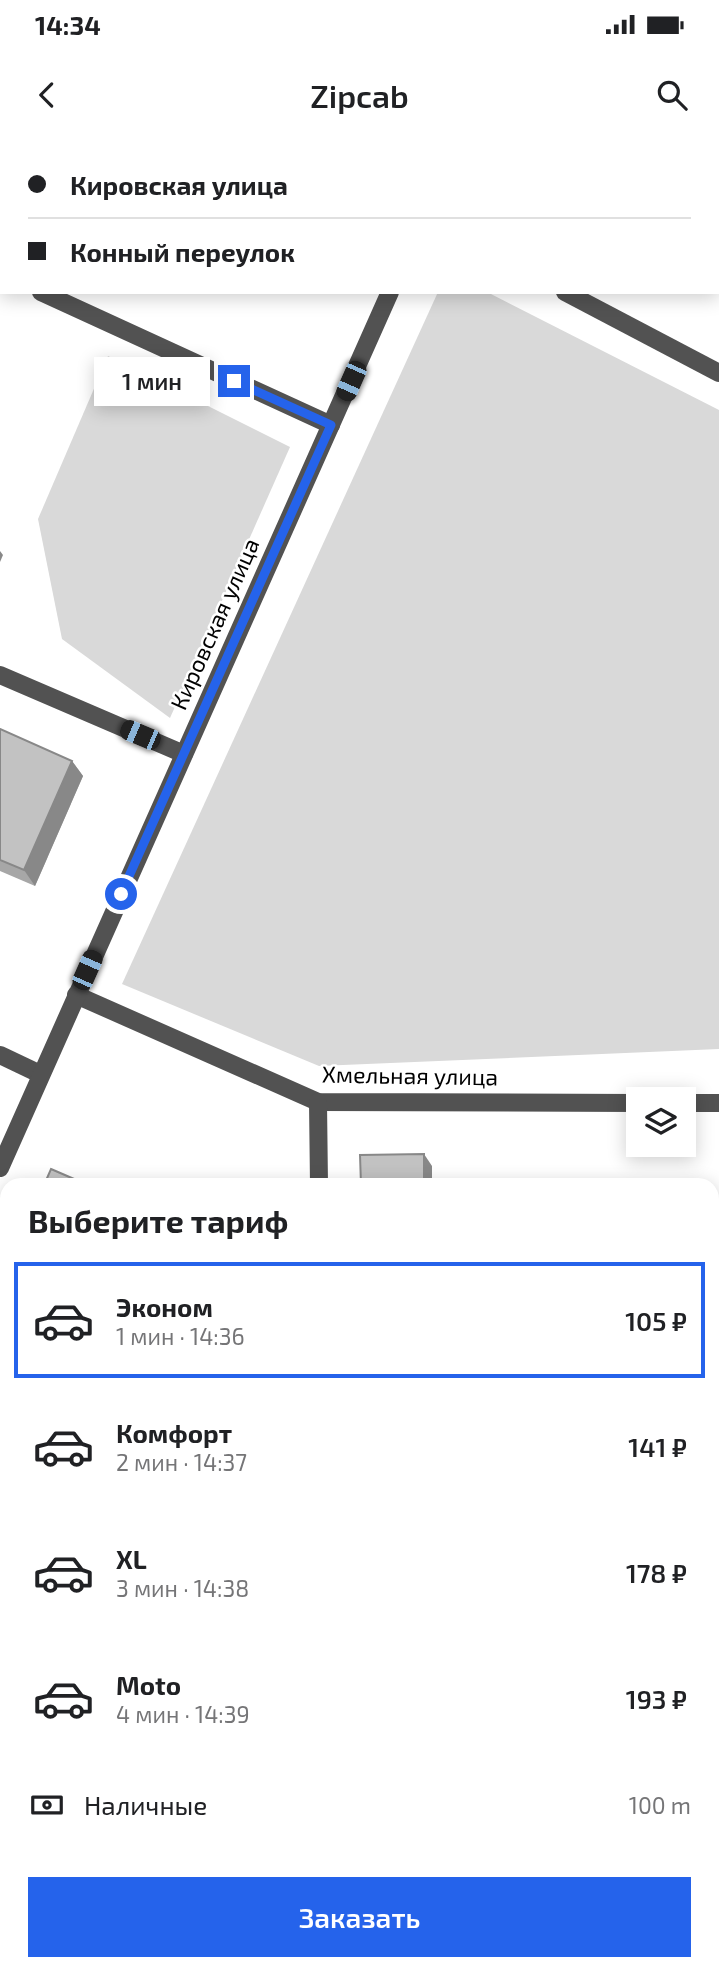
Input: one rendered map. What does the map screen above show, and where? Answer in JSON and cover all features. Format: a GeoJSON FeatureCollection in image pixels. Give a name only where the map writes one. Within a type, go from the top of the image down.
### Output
{"type":"FeatureCollection","features":[{"type":"Feature","properties":{"kind":"street"},"geometry":{"type":"LineString","coordinates":[[45,294],[331,425]]}},
{"type":"Feature","properties":{"kind":"street","name":"Кировская улица"},"geometry":{"type":"LineString","coordinates":[[0,1168],[389,294]]}},
{"type":"Feature","properties":{"kind":"street"},"geometry":{"type":"LineString","coordinates":[[569,294],[719,373]]}},
{"type":"Feature","properties":{"kind":"street"},"geometry":{"type":"LineString","coordinates":[[0,675],[184,754]]}},
{"type":"Feature","properties":{"kind":"street","name":"Хмельная улица"},"geometry":{"type":"LineString","coordinates":[[76,995],[318,1102],[626,1103]]}},
{"type":"Feature","properties":{"kind":"street"},"geometry":{"type":"LineString","coordinates":[[0,1055],[40,1073]]}},
{"type":"Feature","properties":{"kind":"street"},"geometry":{"type":"LineString","coordinates":[[318,1102],[319,1178]]}},
{"type":"Feature","properties":{"kind":"street"},"geometry":{"type":"LineString","coordinates":[[696,1103],[719,1103]]}},
{"type":"Feature","properties":{"kind":"shaded area"},"geometry":{"type":"Polygon","coordinates":[[[437,294],[491,294],[719,410],[719,1049],[319,1066],[122,984],[437,294]]]}},
{"type":"Feature","properties":{"kind":"shaded area"},"geometry":{"type":"Polygon","coordinates":[[[108,356],[290,447],[170,718],[62,639],[38,519],[108,356]]]}},
{"type":"Feature","properties":{"kind":"building"},"geometry":{"type":"Polygon","coordinates":[[[0,729],[72,761],[24,870],[0,860],[0,729]]]}},
{"type":"Feature","properties":{"kind":"building"},"geometry":{"type":"Polygon","coordinates":[[[424,1154],[424,1178],[361,1178],[360,1155],[424,1154]]]}},
{"type":"Feature","properties":{"kind":"building"},"geometry":{"type":"Polygon","coordinates":[[[51,1169],[72,1178],[47,1178],[51,1169]]]}},
{"type":"Feature","properties":{"kind":"route"},"geometry":{"type":"LineString","coordinates":[[121,894],[331,425],[234,381]]}}]}
